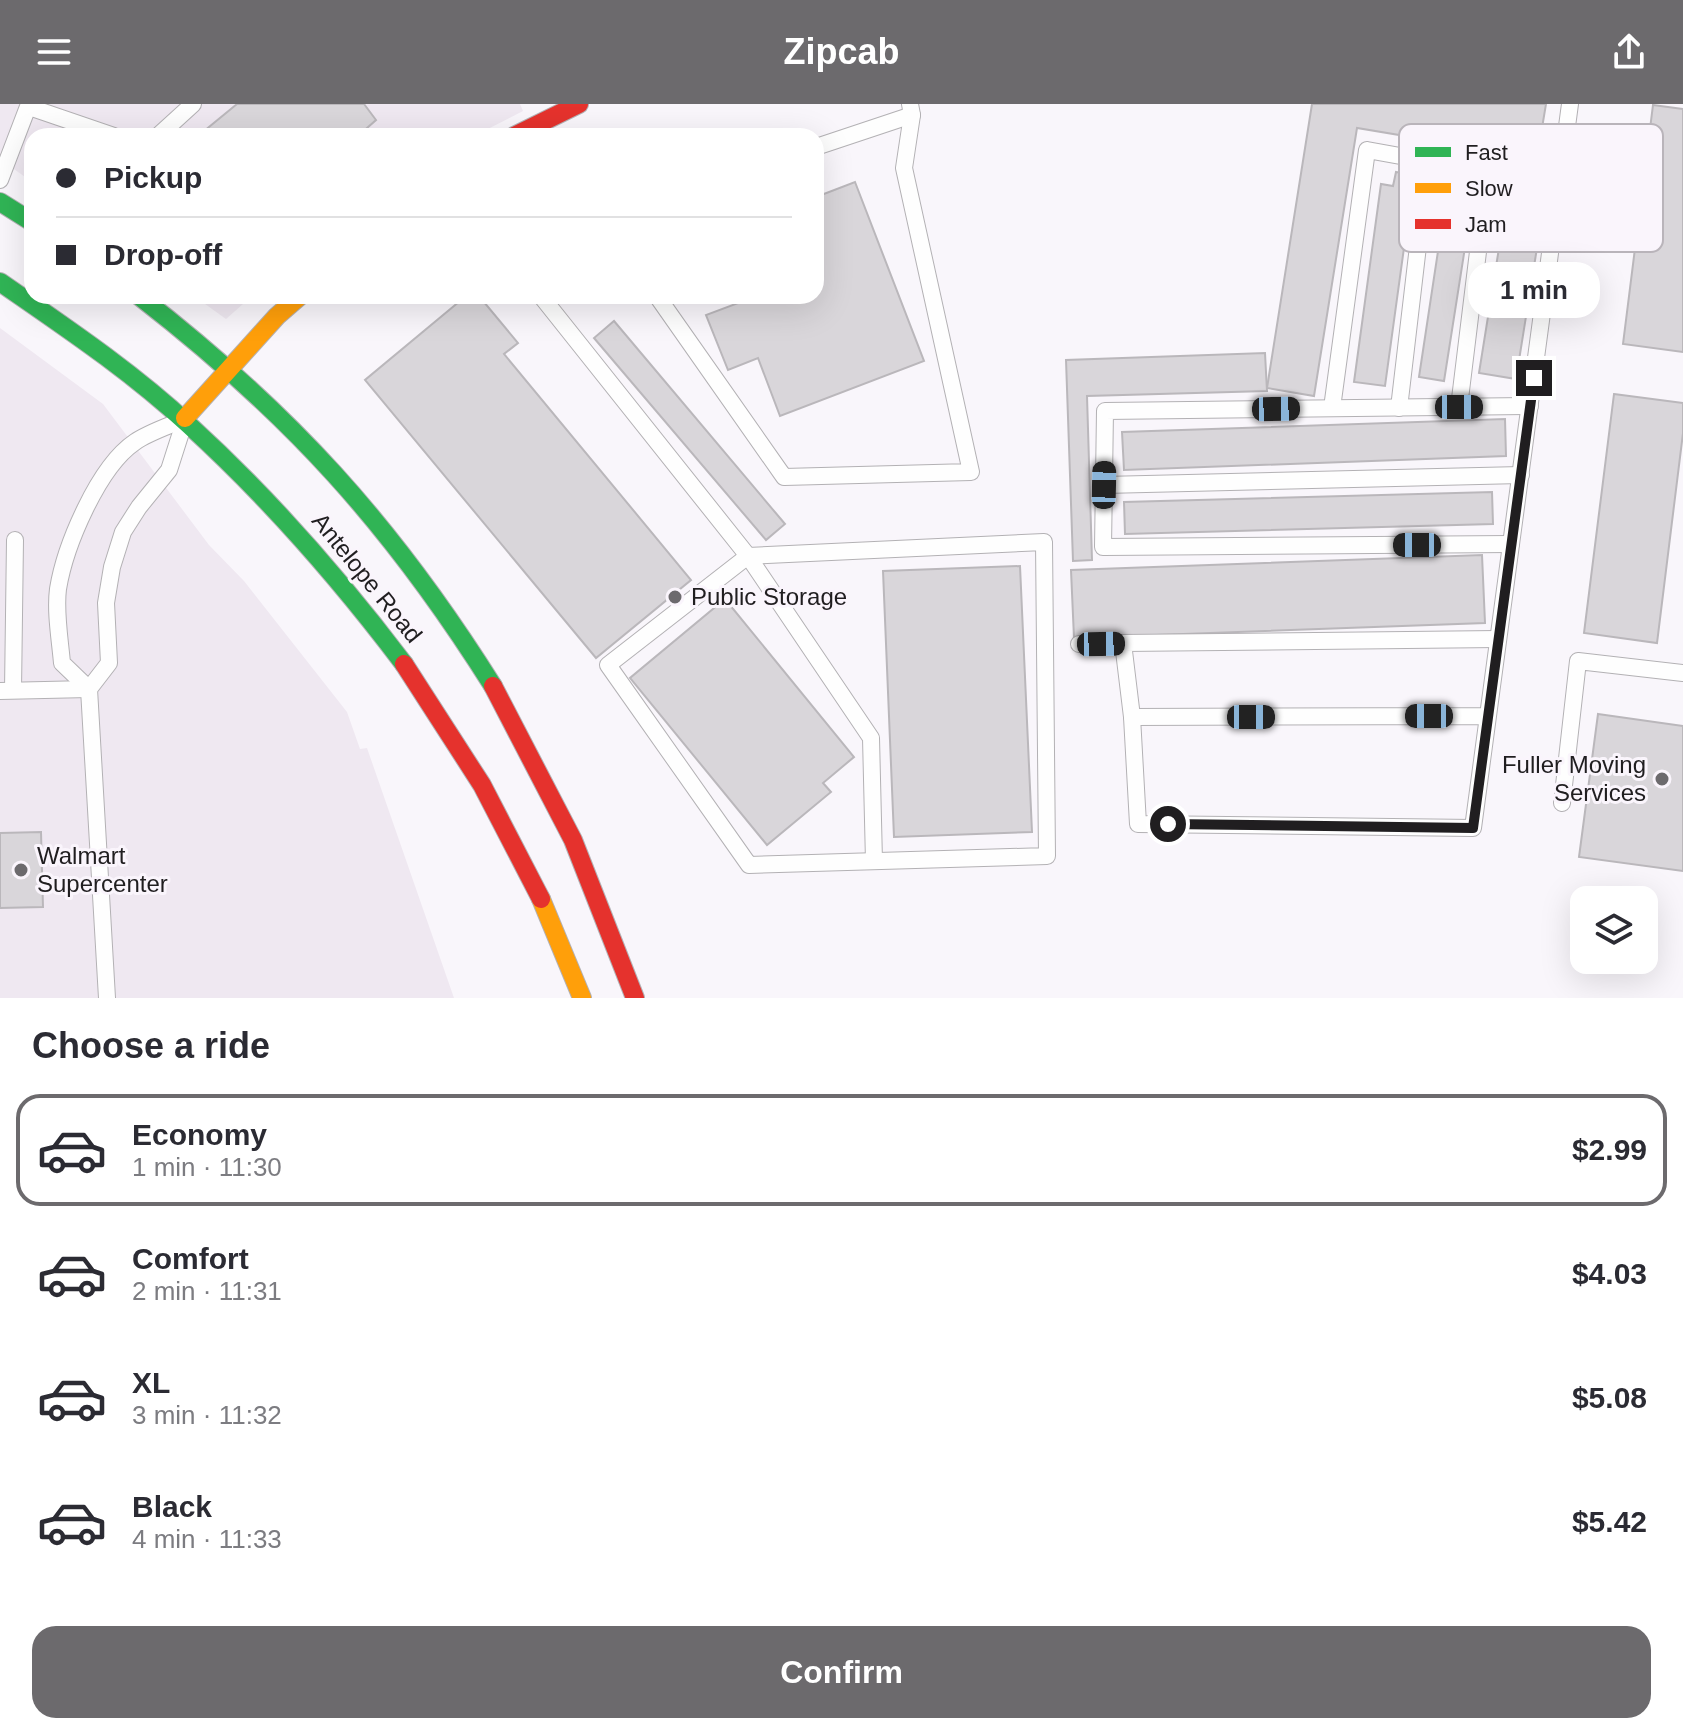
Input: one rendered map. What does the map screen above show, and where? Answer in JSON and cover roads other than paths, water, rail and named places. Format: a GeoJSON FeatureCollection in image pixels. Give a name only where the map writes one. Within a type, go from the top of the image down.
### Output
{"type":"FeatureCollection","features":[{"type":"Feature","properties":{"kind":"main road"},"geometry":{"type":"LineString","coordinates":[[542,128],[579,104]]}},
{"type":"Feature","properties":{"kind":"main road"},"geometry":{"type":"LineString","coordinates":[[0,202],[24,217]]}},
{"type":"Feature","properties":{"kind":"main road","name":"Antelope Road"},"geometry":{"type":"LineString","coordinates":[[0,282],[24,298]]}},
{"type":"Feature","properties":{"kind":"main road","name":"Antelope Road"},"geometry":{"type":"LineString","coordinates":[[32,304],[88,342],[185,418],[241,469],[303,536],[418,682],[529,871],[582,998]]}},
{"type":"Feature","properties":{"kind":"main road","name":"Antelope Road"},"geometry":{"type":"LineString","coordinates":[[149,304],[228,368],[287,422],[348,485],[469,649],[551,788],[604,910],[635,998]]}},
{"type":"Feature","properties":{"kind":"main road"},"geometry":{"type":"LineString","coordinates":[[185,418],[228,368],[292,304]]}},
{"type":"Feature","properties":{"kind":"lane"},"geometry":{"type":"LineString","coordinates":[[167,128],[193,104]]}},
{"type":"Feature","properties":{"kind":"lane"},"geometry":{"type":"LineString","coordinates":[[1567,124],[1570,104]]}},
{"type":"Feature","properties":{"kind":"lane"},"geometry":{"type":"LineString","coordinates":[[0,180],[29,105],[92,128]]}},
{"type":"Feature","properties":{"kind":"lane"},"geometry":{"type":"LineString","coordinates":[[663,304],[784,477],[971,472],[904,168],[911,110],[824,144]]}},
{"type":"Feature","properties":{"kind":"lane"},"geometry":{"type":"LineString","coordinates":[[1332,408],[1367,150],[1399,156]]}},
{"type":"Feature","properties":{"kind":"lane"},"geometry":{"type":"LineString","coordinates":[[1399,408],[1417,252]]}},
{"type":"Feature","properties":{"kind":"lane"},"geometry":{"type":"LineString","coordinates":[[1459,407],[1478,252]]}},
{"type":"Feature","properties":{"kind":"lane"},"geometry":{"type":"LineString","coordinates":[[1123,643],[1132,717],[1138,824],[1473,828],[1550,252]]}},
{"type":"Feature","properties":{"kind":"lane"},"geometry":{"type":"LineString","coordinates":[[547,304],[748,556],[871,738],[874,861]]}},
{"type":"Feature","properties":{"kind":"lane"},"geometry":{"type":"LineString","coordinates":[[1511,544],[1103,547],[1105,411],[1530,406]]}},
{"type":"Feature","properties":{"kind":"lane"},"geometry":{"type":"LineString","coordinates":[[89,689],[62,663],[58,592],[67,553],[83,515],[116,463],[134,442],[185,418]]}},
{"type":"Feature","properties":{"kind":"lane"},"geometry":{"type":"LineString","coordinates":[[107,998],[89,689],[109,663],[106,603],[123,532],[169,470],[185,418]]}},
{"type":"Feature","properties":{"kind":"lane"},"geometry":{"type":"LineString","coordinates":[[1104,485],[1521,475]]}},
{"type":"Feature","properties":{"kind":"lane"},"geometry":{"type":"LineString","coordinates":[[15,540],[7,690],[89,689]]}},
{"type":"Feature","properties":{"kind":"lane"},"geometry":{"type":"LineString","coordinates":[[1044,542],[1047,856],[749,865],[608,665],[748,556],[1044,542]]}},
{"type":"Feature","properties":{"kind":"lane"},"geometry":{"type":"LineString","coordinates":[[1079,644],[1498,639]]}},
{"type":"Feature","properties":{"kind":"lane"},"geometry":{"type":"LineString","coordinates":[[1562,803],[1578,661],[1683,673]]}},
{"type":"Feature","properties":{"kind":"lane"},"geometry":{"type":"LineString","coordinates":[[1132,717],[1488,716]]}},
{"type":"Feature","properties":{"kind":"place","name":"Public Storage"},"geometry":{"type":"Point","coordinates":[675,597]}},
{"type":"Feature","properties":{"kind":"place","name":"Fuller Moving Services"},"geometry":{"type":"Point","coordinates":[1662,779]}},
{"type":"Feature","properties":{"kind":"place","name":"Walmart Supercenter"},"geometry":{"type":"Point","coordinates":[21,870]}}]}
